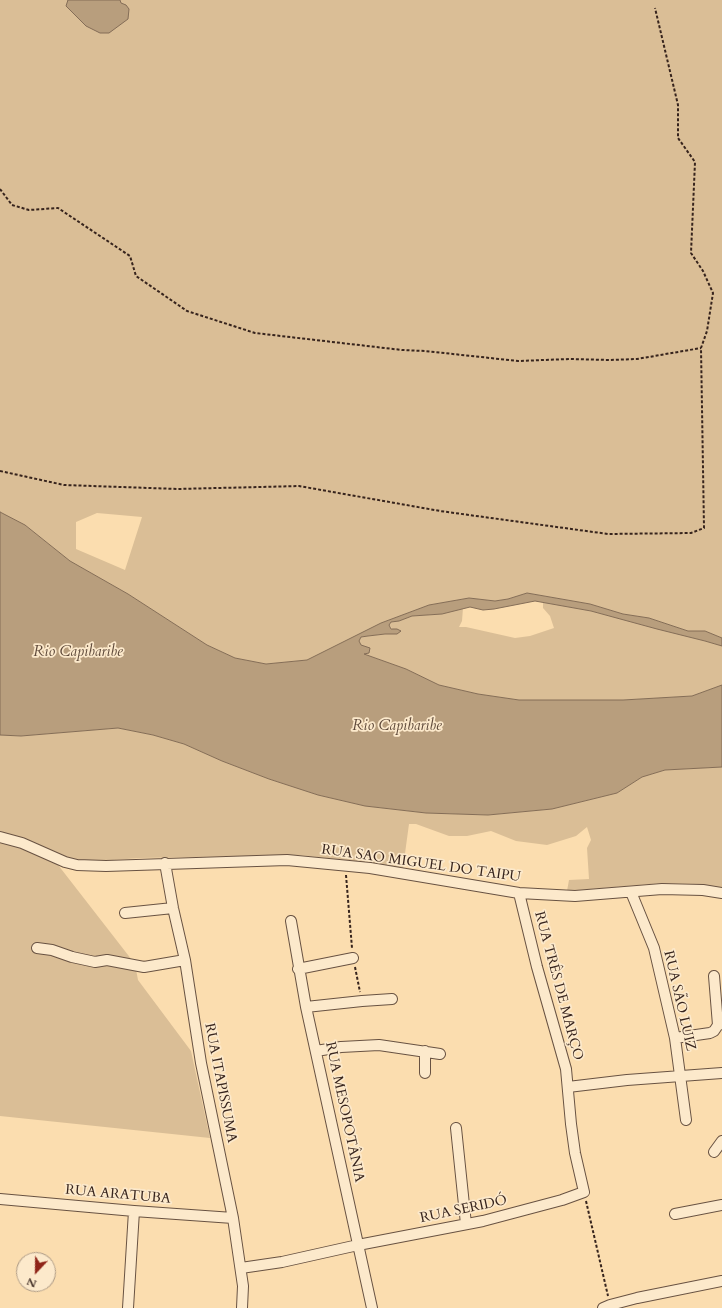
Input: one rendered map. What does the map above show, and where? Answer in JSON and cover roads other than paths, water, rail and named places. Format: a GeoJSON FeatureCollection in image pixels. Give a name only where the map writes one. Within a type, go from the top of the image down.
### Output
{"type":"FeatureCollection","features":[{"type":"Feature","properties":{"kind":"street","name":"RUA SAO MIGUEL DO TAIPU"},"geometry":{"type":"LineString","coordinates":[[0,837],[22,843],[64,862],[77,865],[106,866],[287,860],[370,868],[519,893],[575,896],[662,889],[703,890],[722,893]]}},
{"type":"Feature","properties":{"kind":"street","name":"RUA ITAPISSUMA"},"geometry":{"type":"LineString","coordinates":[[166,863],[173,908],[185,960],[201,1063],[233,1218],[243,1286],[242,1308]]}},
{"type":"Feature","properties":{"kind":"street","name":"RUA SÃO LUIZ"},"geometry":{"type":"LineString","coordinates":[[631,892],[654,948],[675,1038],[686,1120]]}},
{"type":"Feature","properties":{"kind":"street","name":"RUA TRÊS DE MARÇO"},"geometry":{"type":"LineString","coordinates":[[519,893],[537,967],[566,1069],[568,1088]]}},
{"type":"Feature","properties":{"kind":"street"},"geometry":{"type":"LineString","coordinates":[[125,913],[173,908]]}},
{"type":"Feature","properties":{"kind":"street","name":"RUA MESOPOTÂNIA"},"geometry":{"type":"LineString","coordinates":[[291,921],[298,969],[372,1308]]}},
{"type":"Feature","properties":{"kind":"street"},"geometry":{"type":"LineString","coordinates":[[37,948],[52,950],[72,957],[95,962],[107,960],[144,966],[185,960]]}},
{"type":"Feature","properties":{"kind":"street"},"geometry":{"type":"LineString","coordinates":[[298,969],[353,958]]}},
{"type":"Feature","properties":{"kind":"street"},"geometry":{"type":"LineString","coordinates":[[675,1038],[710,1033],[720,1024],[714,976]]}},
{"type":"Feature","properties":{"kind":"street"},"geometry":{"type":"LineString","coordinates":[[306,1007],[392,999]]}},
{"type":"Feature","properties":{"kind":"street"},"geometry":{"type":"LineString","coordinates":[[316,1051],[341,1047],[379,1045],[440,1054]]}},
{"type":"Feature","properties":{"kind":"street"},"geometry":{"type":"LineString","coordinates":[[425,1051],[425,1072]]}},
{"type":"Feature","properties":{"kind":"street"},"geometry":{"type":"LineString","coordinates":[[568,1088],[627,1080],[722,1073]]}},
{"type":"Feature","properties":{"kind":"street","name":"RUA SERIDÓ"},"geometry":{"type":"LineString","coordinates":[[241,1268],[282,1262],[358,1245],[502,1217],[584,1192],[575,1153],[568,1088]]}},
{"type":"Feature","properties":{"kind":"street"},"geometry":{"type":"LineString","coordinates":[[456,1128],[466,1224]]}},
{"type":"Feature","properties":{"kind":"street"},"geometry":{"type":"LineString","coordinates":[[714,1152],[722,1141]]}},
{"type":"Feature","properties":{"kind":"street","name":"RUA ARATUBA"},"geometry":{"type":"LineString","coordinates":[[0,1199],[233,1218]]}},
{"type":"Feature","properties":{"kind":"street"},"geometry":{"type":"LineString","coordinates":[[675,1214],[722,1205]]}},
{"type":"Feature","properties":{"kind":"street"},"geometry":{"type":"LineString","coordinates":[[128,1308],[134,1211]]}},
{"type":"Feature","properties":{"kind":"street"},"geometry":{"type":"LineString","coordinates":[[606,1306],[637,1298],[722,1281]]}},
{"type":"Feature","properties":{"kind":"water"},"geometry":{"type":"Polygon","coordinates":[[[68,0],[120,0],[121,3],[126,5],[129,9],[128,19],[109,33],[100,33],[86,26],[66,6],[68,0]]]}},
{"type":"Feature","properties":{"kind":"water","name":"Rio Capibaribe"},"geometry":{"type":"Polygon","coordinates":[[[0,512],[25,525],[70,561],[128,594],[207,645],[235,658],[266,664],[307,660],[381,623],[429,605],[469,598],[495,601],[508,599],[527,593],[590,604],[623,614],[649,618],[688,631],[705,631],[722,638],[722,646],[591,611],[535,601],[494,609],[483,610],[470,607],[442,614],[412,616],[399,621],[391,622],[389,625],[391,629],[401,631],[397,634],[361,637],[359,641],[361,645],[370,648],[369,653],[364,654],[406,669],[439,685],[478,694],[519,700],[623,700],[692,696],[722,685],[722,767],[665,770],[642,777],[617,793],[552,809],[488,815],[426,813],[365,806],[318,795],[269,779],[222,761],[184,744],[153,735],[118,728],[21,736],[0,735],[0,512]]]}}]}
